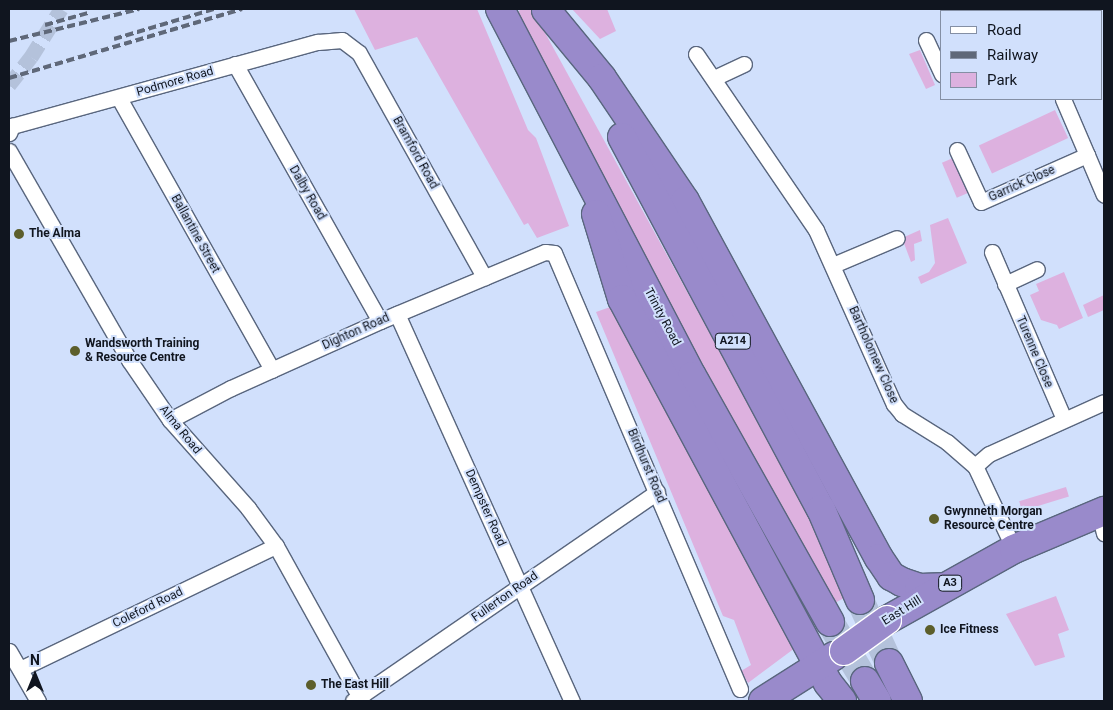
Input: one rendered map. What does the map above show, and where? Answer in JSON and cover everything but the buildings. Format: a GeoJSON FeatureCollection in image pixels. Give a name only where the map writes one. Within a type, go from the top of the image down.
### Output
{"type":"FeatureCollection","features":[{"type":"Feature","properties":{"kind":"highway","name":"Trinity Road"},"geometry":{"type":"LineString","coordinates":[[500,9],[692,376],[830,622]]}},
{"type":"Feature","properties":{"kind":"highway","name":"A214"},"geometry":{"type":"LineString","coordinates":[[546,10],[602,78],[685,202],[879,558],[891,576],[919,588],[943,587]]}},
{"type":"Feature","properties":{"kind":"highway","name":"A214"},"geometry":{"type":"LineString","coordinates":[[546,10],[628,147],[712,301],[821,509],[860,600]]}},
{"type":"Feature","properties":{"kind":"highway"},"geometry":{"type":"LineString","coordinates":[[583,165],[604,248],[622,299],[835,659],[847,701]]}},
{"type":"Feature","properties":{"kind":"highway","name":"East Hill"},"geometry":{"type":"LineString","coordinates":[[752,695],[835,659],[887,620],[1014,549],[1103,519]]}},
{"type":"Feature","properties":{"kind":"highway"},"geometry":{"type":"LineString","coordinates":[[835,659],[833,692],[842,701]]}},
{"type":"Feature","properties":{"kind":"highway"},"geometry":{"type":"LineString","coordinates":[[889,663],[908,701]]}},
{"type":"Feature","properties":{"kind":"street","name":"Podmore Road"},"geometry":{"type":"LineString","coordinates":[[11,130],[235,64],[337,39]]}},
{"type":"Feature","properties":{"kind":"street","name":"Bramford Road"},"geometry":{"type":"LineString","coordinates":[[337,39],[350,44],[359,53],[484,277]]}},
{"type":"Feature","properties":{"kind":"street"},"geometry":{"type":"LineString","coordinates":[[926,40],[940,71]]}},
{"type":"Feature","properties":{"kind":"street","name":"Bartholomew Close"},"geometry":{"type":"LineString","coordinates":[[696,54],[816,230],[894,404],[902,414],[947,442],[975,466],[1014,549]]}},
{"type":"Feature","properties":{"kind":"street","name":"Dalby Road"},"geometry":{"type":"LineString","coordinates":[[235,64],[380,321]]}},
{"type":"Feature","properties":{"kind":"street"},"geometry":{"type":"LineString","coordinates":[[714,78],[744,64]]}},
{"type":"Feature","properties":{"kind":"street","name":"Ballantine Street"},"geometry":{"type":"LineString","coordinates":[[119,98],[272,370]]}},
{"type":"Feature","properties":{"kind":"street"},"geometry":{"type":"LineString","coordinates":[[1063,100],[1104,195]]}},
{"type":"Feature","properties":{"kind":"street","name":"Alma Road"},"geometry":{"type":"LineString","coordinates":[[9,150],[129,360],[170,420],[248,508],[276,546],[359,700]]}},
{"type":"Feature","properties":{"kind":"street","name":"Garrick Close"},"geometry":{"type":"LineString","coordinates":[[957,150],[981,202],[1087,155]]}},
{"type":"Feature","properties":{"kind":"street"},"geometry":{"type":"LineString","coordinates":[[833,265],[897,238]]}},
{"type":"Feature","properties":{"kind":"street","name":"Dighton Road"},"geometry":{"type":"LineString","coordinates":[[170,420],[272,370],[380,321],[545,252]]}},
{"type":"Feature","properties":{"kind":"street","name":"Birdhurst Road"},"geometry":{"type":"LineString","coordinates":[[545,252],[557,256],[657,492],[752,695]]}},
{"type":"Feature","properties":{"kind":"street","name":"Turenne Close"},"geometry":{"type":"LineString","coordinates":[[992,252],[1064,419]]}},
{"type":"Feature","properties":{"kind":"street"},"geometry":{"type":"LineString","coordinates":[[1005,284],[1037,269]]}},
{"type":"Feature","properties":{"kind":"street","name":"Dempster Road"},"geometry":{"type":"LineString","coordinates":[[397,314],[572,701]]}},
{"type":"Feature","properties":{"kind":"street"},"geometry":{"type":"LineString","coordinates":[[975,466],[989,454],[1104,402]]}},
{"type":"Feature","properties":{"kind":"street","name":"Fullerton Road"},"geometry":{"type":"LineString","coordinates":[[359,700],[657,492]]}},
{"type":"Feature","properties":{"kind":"street","name":"Coleford Road"},"geometry":{"type":"LineString","coordinates":[[20,669],[276,546]]}},
{"type":"Feature","properties":{"kind":"street"},"geometry":{"type":"LineString","coordinates":[[9,651],[38,701]]}},
{"type":"Feature","properties":{"kind":"green space"},"geometry":{"type":"Polygon","coordinates":[[[354,9],[477,9],[528,130],[536,138],[569,226],[537,238],[528,223],[524,225],[417,37],[375,50],[354,9]]]}},
{"type":"Feature","properties":{"kind":"green space"},"geometry":{"type":"Polygon","coordinates":[[[520,9],[532,9],[814,523],[846,597],[833,604],[771,499],[516,18],[520,9]]]}},
{"type":"Feature","properties":{"kind":"green space"},"geometry":{"type":"Polygon","coordinates":[[[572,9],[607,9],[616,31],[600,39],[572,9]]]}},
{"type":"Feature","properties":{"kind":"green space"},"geometry":{"type":"Polygon","coordinates":[[[920,50],[935,85],[926,89],[909,54],[920,50]]]}},
{"type":"Feature","properties":{"kind":"green space"},"geometry":{"type":"Polygon","coordinates":[[[1055,110],[1068,138],[992,174],[979,145],[1055,110]]]}},
{"type":"Feature","properties":{"kind":"green space"},"geometry":{"type":"Polygon","coordinates":[[[953,158],[968,193],[957,198],[942,163],[953,158]]]}},
{"type":"Feature","properties":{"kind":"green space"},"geometry":{"type":"Polygon","coordinates":[[[948,218],[967,263],[921,284],[918,277],[929,272],[935,263],[930,225],[948,218]]]}},
{"type":"Feature","properties":{"kind":"green space"},"geometry":{"type":"Polygon","coordinates":[[[920,230],[922,241],[914,244],[915,260],[911,262],[902,238],[920,230]]]}},
{"type":"Feature","properties":{"kind":"green space"},"geometry":{"type":"Polygon","coordinates":[[[1064,272],[1083,318],[1059,329],[1057,325],[1041,320],[1030,295],[1039,291],[1036,284],[1064,272]]]}},
{"type":"Feature","properties":{"kind":"green space"},"geometry":{"type":"Polygon","coordinates":[[[1104,295],[1104,310],[1088,317],[1083,305],[1104,295]]]}},
{"type":"Feature","properties":{"kind":"green space"},"geometry":{"type":"Polygon","coordinates":[[[613,306],[795,648],[748,683],[741,671],[751,665],[734,620],[723,616],[596,312],[613,306]]]}},
{"type":"Feature","properties":{"kind":"green space"},"geometry":{"type":"Polygon","coordinates":[[[1066,487],[1069,497],[1022,511],[1019,501],[1066,487]]]}},
{"type":"Feature","properties":{"kind":"green space"},"geometry":{"type":"Polygon","coordinates":[[[1056,596],[1069,630],[1058,634],[1065,657],[1035,666],[1006,614],[1056,596]]]}},
{"type":"Feature","properties":{"kind":"tunnel"},"geometry":{"type":"LineString","coordinates":[[9,85],[31,57],[61,9]]}},
{"type":"Feature","properties":{"kind":"tunnel"},"geometry":{"type":"LineString","coordinates":[[860,600],[889,663]]}},
{"type":"Feature","properties":{"kind":"tunnel"},"geometry":{"type":"LineString","coordinates":[[830,622],[865,681]]}},
{"type":"Feature","properties":{"kind":"railway"},"geometry":{"type":"LineString","coordinates":[[9,41],[139,9]]}},
{"type":"Feature","properties":{"kind":"railway"},"geometry":{"type":"LineString","coordinates":[[114,39],[214,9]]}},
{"type":"Feature","properties":{"kind":"railway"},"geometry":{"type":"LineString","coordinates":[[9,78],[242,9]]}},
{"type":"Feature","properties":{"kind":"railway"},"geometry":{"type":"LineString","coordinates":[[45,25],[88,13]]}},
{"type":"Feature","properties":{"kind":"place","name":"The Alma"},"geometry":{"type":"Point","coordinates":[19,234]}},
{"type":"Feature","properties":{"kind":"place","name":"Wandsworth Training & Resource Centre"},"geometry":{"type":"Point","coordinates":[75,351]}},
{"type":"Feature","properties":{"kind":"place","name":"Gwynneth Morgan Resource Centre"},"geometry":{"type":"Point","coordinates":[934,519]}},
{"type":"Feature","properties":{"kind":"place","name":"Ice Fitness"},"geometry":{"type":"Point","coordinates":[930,630]}},
{"type":"Feature","properties":{"kind":"place","name":"The East Hill"},"geometry":{"type":"Point","coordinates":[311,685]}}]}
